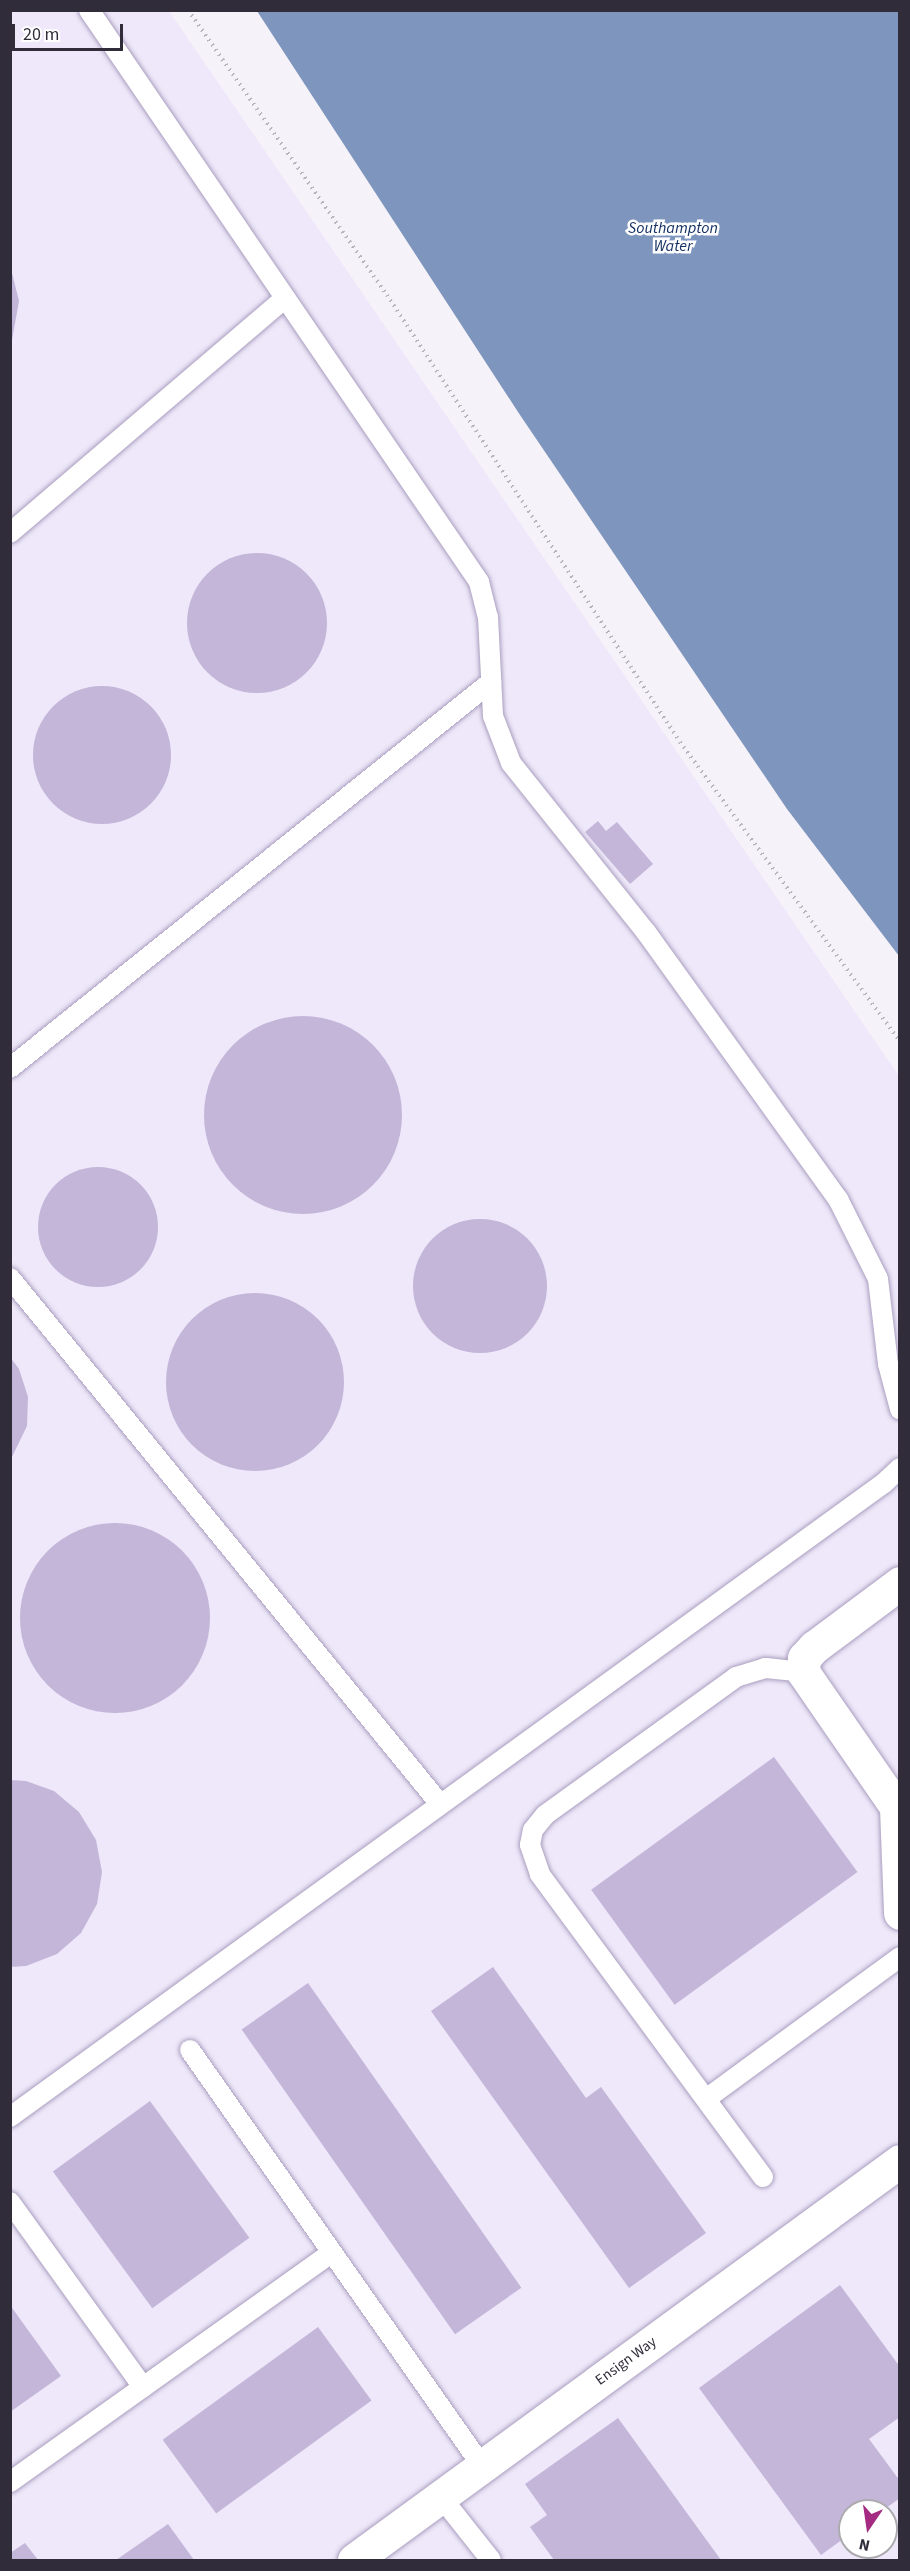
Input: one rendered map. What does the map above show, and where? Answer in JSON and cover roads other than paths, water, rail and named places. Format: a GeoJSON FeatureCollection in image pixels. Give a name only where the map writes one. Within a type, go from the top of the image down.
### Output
{"type":"FeatureCollection","features":[{"type":"Feature","properties":{"kind":"street"},"geometry":{"type":"LineString","coordinates":[[900,1583],[814,1647],[804,1658],[803,1672],[896,1807],[900,1913]]}},
{"type":"Feature","properties":{"kind":"street","name":"Ensign Way"},"geometry":{"type":"LineString","coordinates":[[354,2560],[900,2162]]}},
{"type":"Feature","properties":{"kind":"lane"},"geometry":{"type":"LineString","coordinates":[[89,10],[478,582],[488,617],[491,681],[497,733],[511,763],[646,932],[838,1199],[878,1279],[888,1364],[900,1409]]}},
{"type":"Feature","properties":{"kind":"lane"},"geometry":{"type":"LineString","coordinates":[[10,533],[285,298]]}},
{"type":"Feature","properties":{"kind":"lane"},"geometry":{"type":"LineString","coordinates":[[10,1068],[491,681]]}},
{"type":"Feature","properties":{"kind":"lane"},"geometry":{"type":"LineString","coordinates":[[10,1278],[440,1804]]}},
{"type":"Feature","properties":{"kind":"lane"},"geometry":{"type":"LineString","coordinates":[[10,2117],[884,1484],[900,1468]]}},
{"type":"Feature","properties":{"kind":"lane"},"geometry":{"type":"LineString","coordinates":[[763,2177],[540,1874],[530,1845],[533,1830],[545,1815],[736,1677],[766,1668],[803,1672]]}},
{"type":"Feature","properties":{"kind":"lane"},"geometry":{"type":"LineString","coordinates":[[706,2099],[900,1957]]}},
{"type":"Feature","properties":{"kind":"lane"},"geometry":{"type":"LineString","coordinates":[[190,2050],[330,2254],[482,2466]]}},
{"type":"Feature","properties":{"kind":"lane"},"geometry":{"type":"LineString","coordinates":[[10,2202],[143,2387]]}},
{"type":"Feature","properties":{"kind":"lane"},"geometry":{"type":"LineString","coordinates":[[10,2482],[330,2254]]}},
{"type":"Feature","properties":{"kind":"lane"},"geometry":{"type":"LineString","coordinates":[[441,2497],[491,2560]]}},
{"type":"Feature","properties":{"kind":"water","name":"Southampton Water"},"geometry":{"type":"Polygon","coordinates":[[[257,11],[899,11],[899,956],[787,809],[520,415],[257,11]]]}}]}
